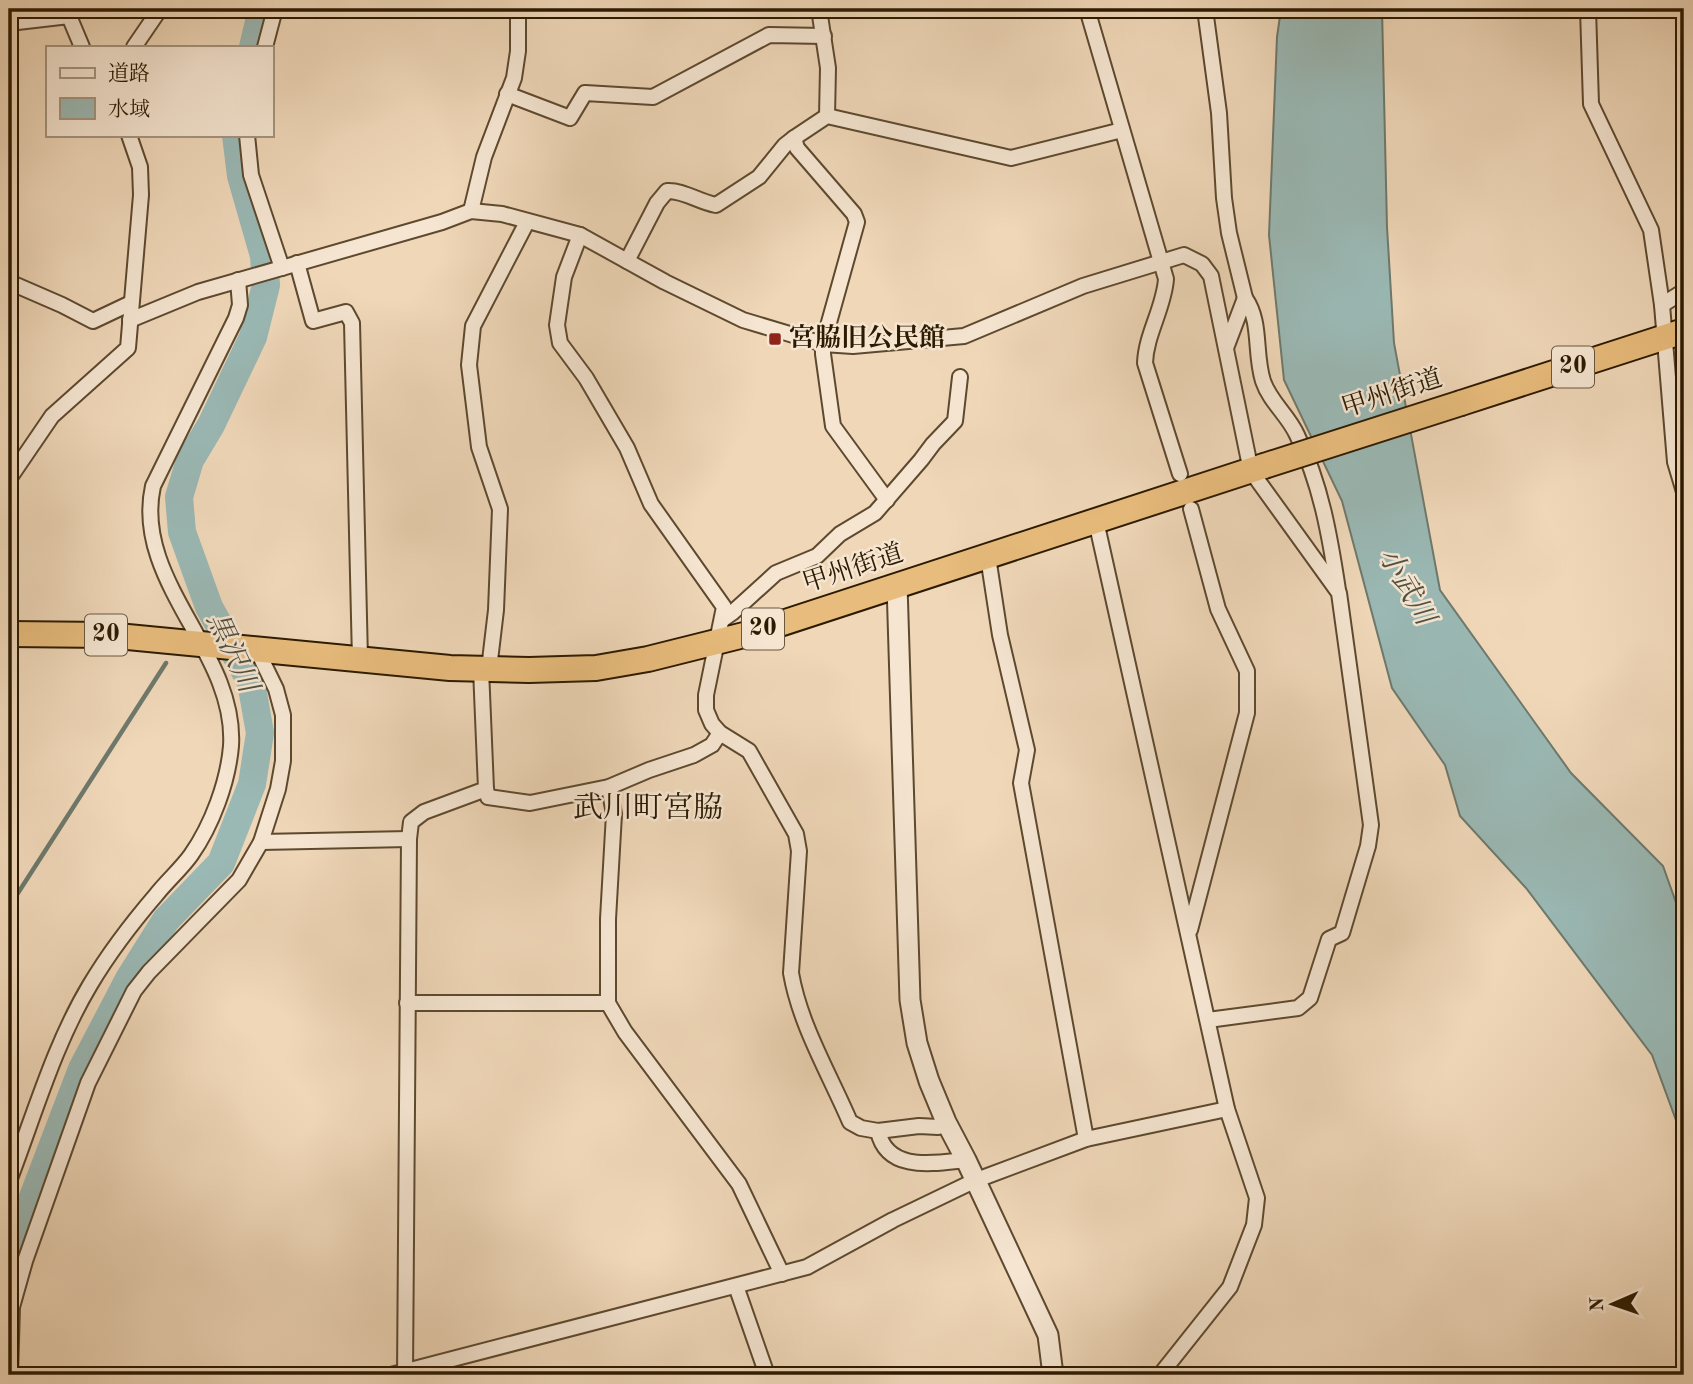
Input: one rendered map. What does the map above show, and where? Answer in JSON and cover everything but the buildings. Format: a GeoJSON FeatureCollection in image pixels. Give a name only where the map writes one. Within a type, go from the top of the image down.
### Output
{"type":"FeatureCollection","features":[{"type":"Feature","properties":{"kind":"highway","name":"甲州街道"},"geometry":{"type":"LineString","coordinates":[[9,635],[107,635],[202,646],[485,669],[596,668],[648,659],[719,631],[897,586],[1674,334]]}},
{"type":"Feature","properties":{"kind":"street"},"geometry":{"type":"LineString","coordinates":[[135,46],[160,9]]}},
{"type":"Feature","properties":{"kind":"street"},"geometry":{"type":"LineString","coordinates":[[265,46],[275,9]]}},
{"type":"Feature","properties":{"kind":"street"},"geometry":{"type":"LineString","coordinates":[[471,211],[484,157],[516,66],[518,9]]}},
{"type":"Feature","properties":{"kind":"street"},"geometry":{"type":"LineString","coordinates":[[819,9],[828,68],[827,116]]}},
{"type":"Feature","properties":{"kind":"street"},"geometry":{"type":"LineString","coordinates":[[1087,9],[1159,263],[1166,279],[1165,292],[1146,348],[1145,363],[1180,474]]}},
{"type":"Feature","properties":{"kind":"street"},"geometry":{"type":"LineString","coordinates":[[1205,9],[1219,113],[1225,210],[1245,298],[1254,310],[1263,380],[1274,404],[1295,430],[1310,462],[1329,531],[1371,825],[1368,846],[1342,933],[1329,939],[1310,998],[1298,1008],[1208,1020]]}},
{"type":"Feature","properties":{"kind":"street"},"geometry":{"type":"LineString","coordinates":[[1588,9],[1591,104],[1651,230],[1662,305],[1674,334],[1675,462],[1684,492]]}},
{"type":"Feature","properties":{"kind":"street"},"geometry":{"type":"LineString","coordinates":[[9,23],[69,16],[82,46]]}},
{"type":"Feature","properties":{"kind":"street"},"geometry":{"type":"LineString","coordinates":[[507,94],[570,118],[585,93],[653,97],[769,35],[824,36]]}},
{"type":"Feature","properties":{"kind":"street"},"geometry":{"type":"LineString","coordinates":[[627,261],[657,203],[667,191],[676,191],[716,205],[759,177],[785,145],[827,116],[1012,158],[1122,130]]}},
{"type":"Feature","properties":{"kind":"street"},"geometry":{"type":"LineString","coordinates":[[9,479],[51,416],[128,348],[141,195],[140,167],[129,136]]}},
{"type":"Feature","properties":{"kind":"street"},"geometry":{"type":"LineString","coordinates":[[247,136],[251,175],[284,267],[313,321],[346,312],[352,323],[360,659]]}},
{"type":"Feature","properties":{"kind":"street"},"geometry":{"type":"LineString","coordinates":[[794,138],[797,148],[854,214],[857,222],[823,344],[833,426],[887,500]]}},
{"type":"Feature","properties":{"kind":"street"},"geometry":{"type":"LineString","coordinates":[[130,320],[198,292],[442,222],[471,211],[502,214],[580,236],[729,314],[781,333],[823,344],[853,346],[964,336],[1083,286],[1184,255],[1202,264],[1211,276],[1226,349],[1258,469],[1339,593]]}},
{"type":"Feature","properties":{"kind":"street"},"geometry":{"type":"LineString","coordinates":[[527,222],[473,326],[469,365],[479,447],[500,509],[496,610],[485,669],[488,797],[530,803],[609,788],[649,770],[694,755],[712,745],[720,733]]}},
{"type":"Feature","properties":{"kind":"street"},"geometry":{"type":"LineString","coordinates":[[580,236],[564,277],[557,325],[560,343],[586,378],[627,448],[651,504],[724,607],[706,695],[706,710],[712,724],[720,733],[749,751],[796,834],[799,851],[792,973],[795,992],[812,1038],[850,1122],[861,1128],[878,1131],[919,1126],[938,1127],[946,1122]]}},
{"type":"Feature","properties":{"kind":"street"},"geometry":{"type":"LineString","coordinates":[[9,1181],[57,1055],[89,987],[114,947],[191,855],[210,822],[221,792],[231,747],[230,719],[220,681],[160,563],[150,499],[153,486],[236,318],[240,305],[240,279]]}},
{"type":"Feature","properties":{"kind":"street"},"geometry":{"type":"LineString","coordinates":[[9,282],[62,304],[93,321],[131,303]]}},
{"type":"Feature","properties":{"kind":"street"},"geometry":{"type":"LineString","coordinates":[[1662,305],[1684,291]]}},
{"type":"Feature","properties":{"kind":"street"},"geometry":{"type":"LineString","coordinates":[[1226,349],[1245,298]]}},
{"type":"Feature","properties":{"kind":"street"},"geometry":{"type":"LineString","coordinates":[[719,631],[732,613],[776,573],[817,556],[840,534],[875,513],[955,421],[960,377]]}},
{"type":"Feature","properties":{"kind":"street"},"geometry":{"type":"LineString","coordinates":[[1189,932],[1247,713],[1247,671],[1217,609],[1191,509]]}},
{"type":"Feature","properties":{"kind":"street"},"geometry":{"type":"LineString","coordinates":[[1096,521],[1227,1109],[1257,1198],[1254,1224],[1230,1287],[1160,1375]]}},
{"type":"Feature","properties":{"kind":"street"},"geometry":{"type":"LineString","coordinates":[[988,557],[1000,635],[1027,750],[1021,783],[1086,1139]]}},
{"type":"Feature","properties":{"kind":"street"},"geometry":{"type":"LineString","coordinates":[[897,586],[910,1000],[917,1043],[946,1122],[967,1160],[974,1181],[1048,1335],[1053,1375]]}},
{"type":"Feature","properties":{"kind":"street"},"geometry":{"type":"LineString","coordinates":[[10,1375],[12,1307],[25,1261],[88,1083],[134,991],[149,972],[239,880],[261,842],[278,789],[283,715],[276,689],[257,650]]}},
{"type":"Feature","properties":{"kind":"street"},"geometry":{"type":"LineString","coordinates":[[609,788],[614,814],[608,919],[608,1003],[625,1032],[739,1184],[782,1274]]}},
{"type":"Feature","properties":{"kind":"street"},"geometry":{"type":"LineString","coordinates":[[486,789],[424,812],[411,822],[408,839],[401,1374],[807,1267],[904,1214],[974,1181],[1086,1139],[1227,1109]]}},
{"type":"Feature","properties":{"kind":"street"},"geometry":{"type":"LineString","coordinates":[[261,842],[408,839]]}},
{"type":"Feature","properties":{"kind":"street"},"geometry":{"type":"LineString","coordinates":[[407,1003],[608,1003]]}},
{"type":"Feature","properties":{"kind":"street"},"geometry":{"type":"LineString","coordinates":[[878,1131],[881,1144],[899,1159],[919,1164],[967,1160]]}},
{"type":"Feature","properties":{"kind":"street"},"geometry":{"type":"LineString","coordinates":[[736,1286],[766,1375]]}},
{"type":"Feature","properties":{"kind":"water","name":"小武川"},"geometry":{"type":"Polygon","coordinates":[[[1281,9],[1382,9],[1387,227],[1394,343],[1440,590],[1571,773],[1663,866],[1684,925],[1684,1142],[1652,1055],[1526,888],[1460,816],[1445,765],[1392,688],[1342,501],[1284,380],[1269,235],[1277,37],[1281,9]]]}},
{"type":"Feature","properties":{"kind":"waterway","name":"黒沢川"},"geometry":{"type":"LineString","coordinates":[[253,46],[262,9]]}},
{"type":"Feature","properties":{"kind":"waterway","name":"黒沢川"},"geometry":{"type":"LineString","coordinates":[[9,1260],[82,1069],[129,979],[166,920],[221,863],[252,784],[260,733],[251,682],[209,607],[182,532],[179,497],[190,460],[211,425],[253,337],[266,285],[264,256],[241,176],[236,136]]}},
{"type":"Feature","properties":{"kind":"waterway"},"geometry":{"type":"LineString","coordinates":[[203,615],[209,607]]}},
{"type":"Feature","properties":{"kind":"waterway"},"geometry":{"type":"LineString","coordinates":[[9,907],[166,663]]}},
{"type":"Feature","properties":{"kind":"place","name":"宮脇旧公民館"},"geometry":{"type":"Point","coordinates":[775,339]}},
{"type":"Feature","properties":{"kind":"district","name":"武川町宮脇"},"geometry":{"type":"Point","coordinates":[648,809]}}]}
